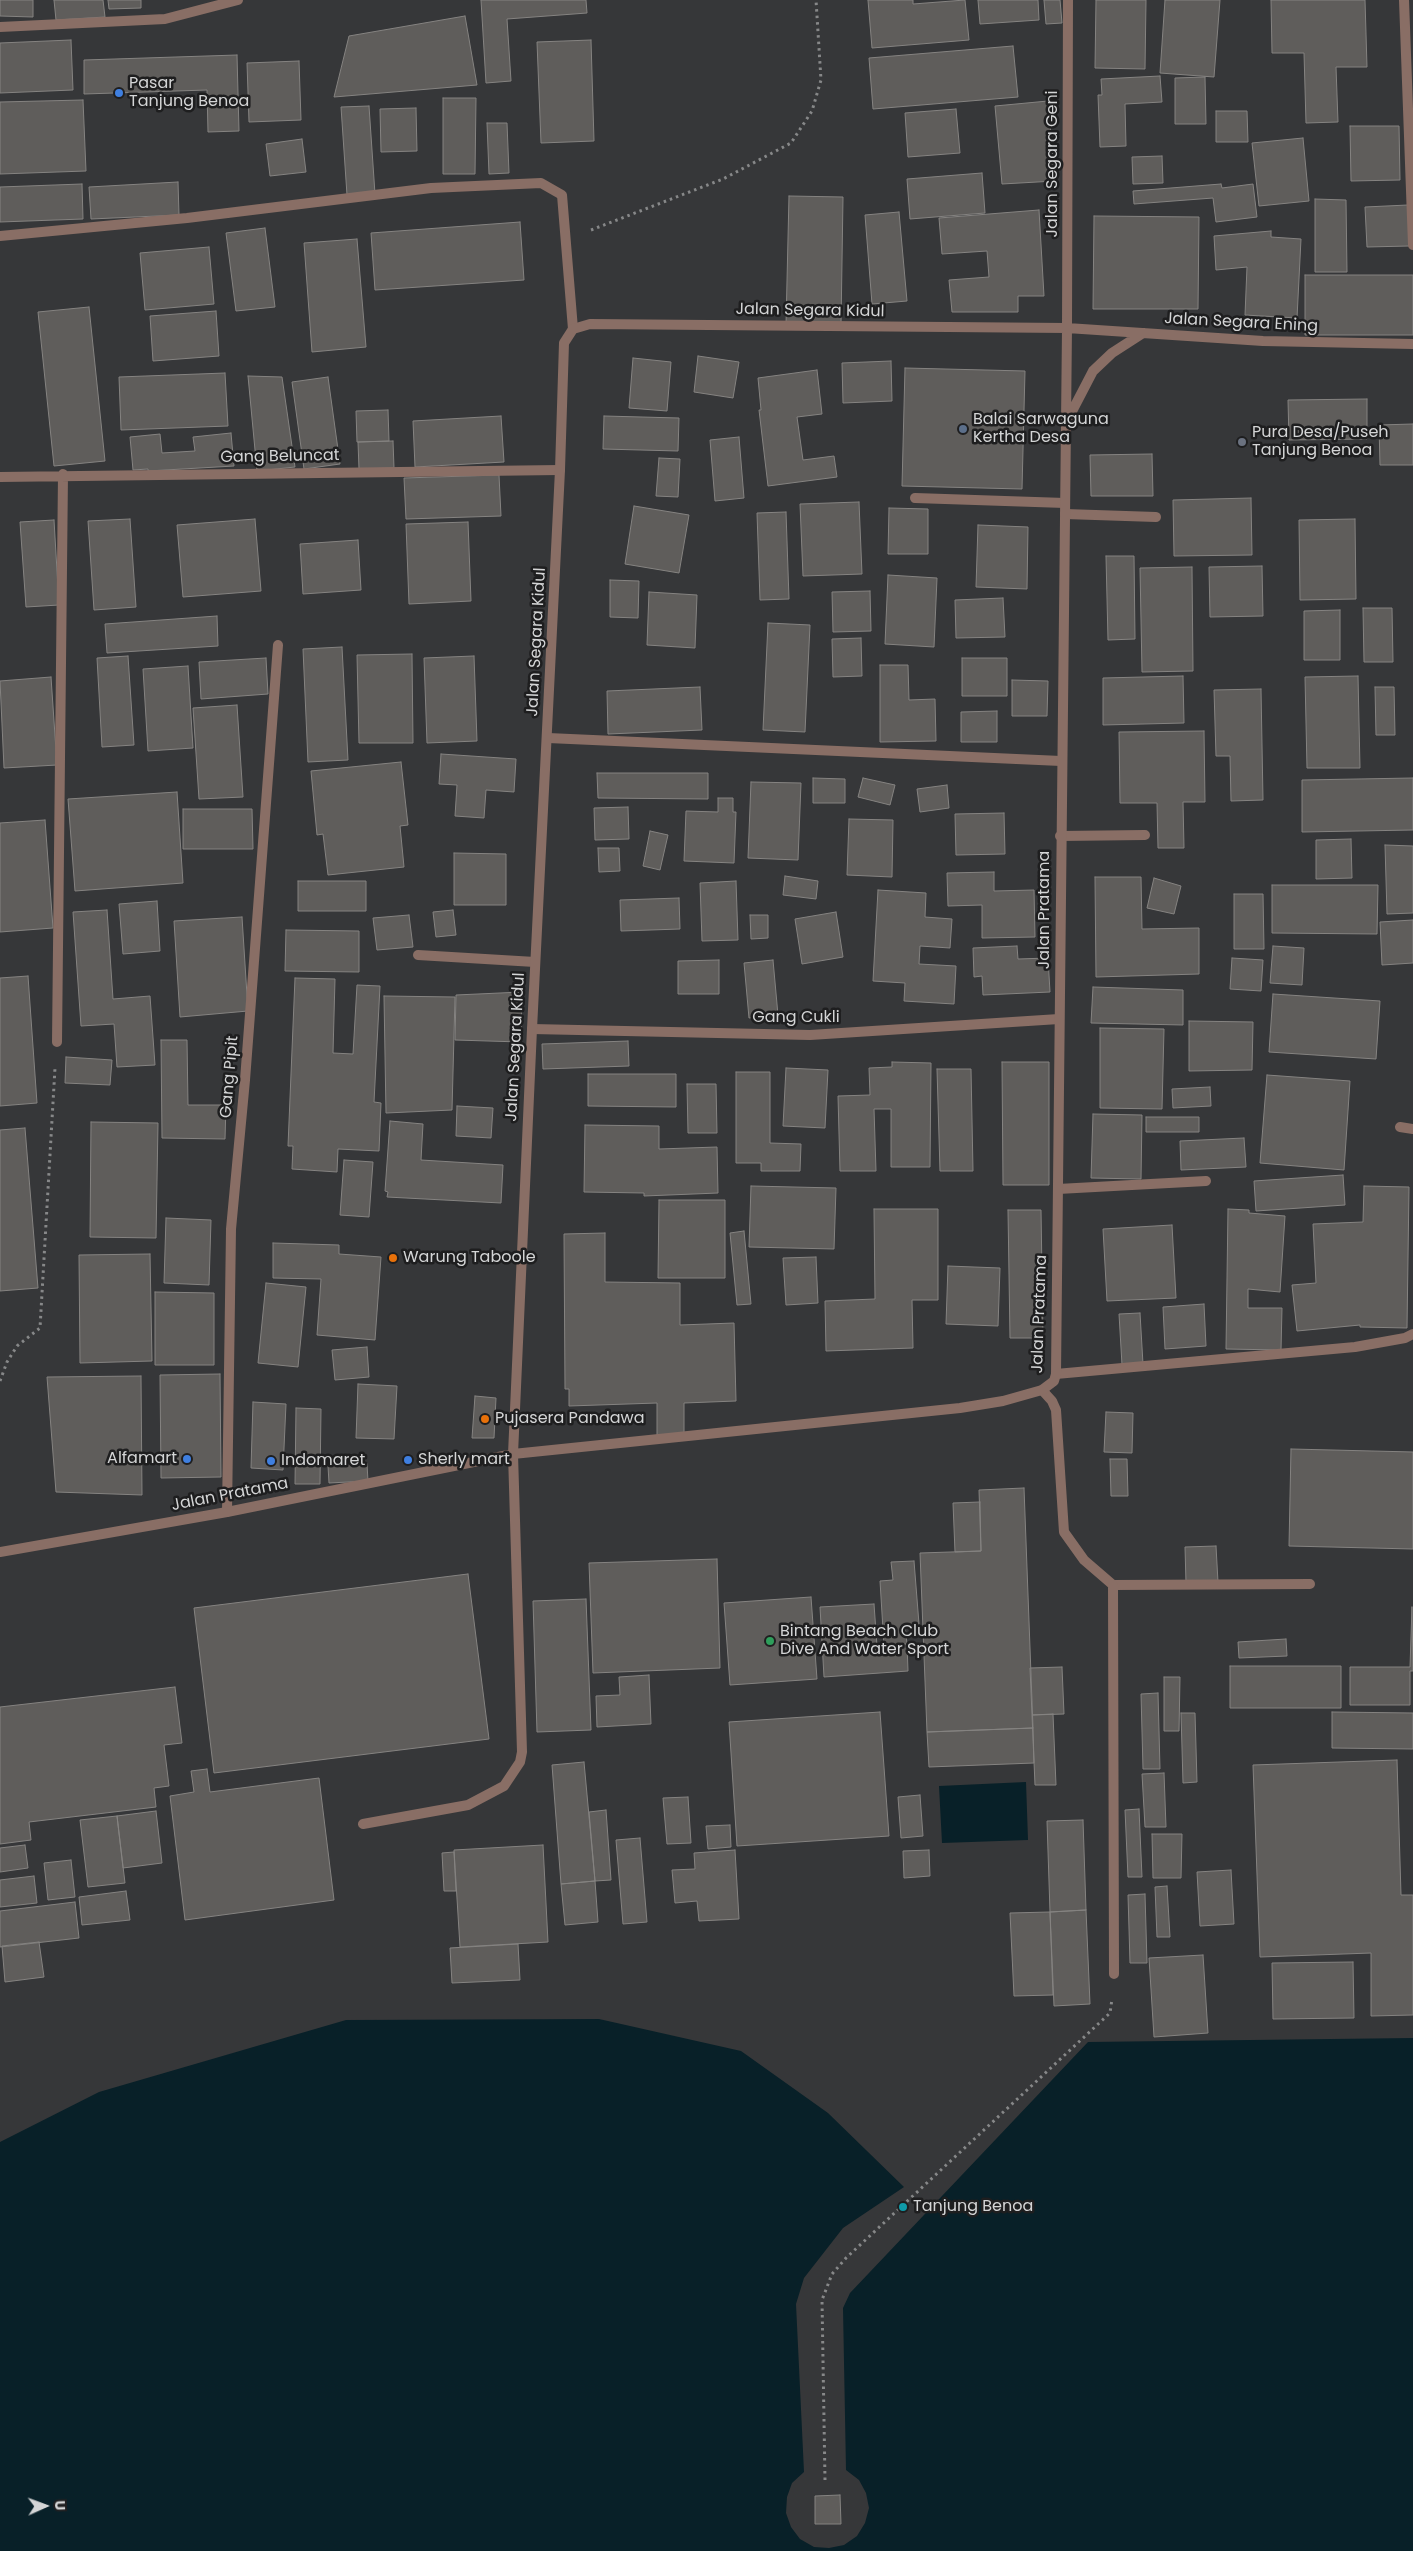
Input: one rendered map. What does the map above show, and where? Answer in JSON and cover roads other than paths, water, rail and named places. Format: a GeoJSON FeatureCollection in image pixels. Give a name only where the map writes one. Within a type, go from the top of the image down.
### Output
{"type":"FeatureCollection","features":[{"type":"Feature","properties":{"kind":"street"},"geometry":{"type":"LineString","coordinates":[[0,27],[165,19],[238,0]]}},
{"type":"Feature","properties":{"kind":"street","name":"Jalan Segara Geni"},"geometry":{"type":"LineString","coordinates":[[1067,328],[1068,0]]}},
{"type":"Feature","properties":{"kind":"street"},"geometry":{"type":"LineString","coordinates":[[1404,0],[1413,246]]}},
{"type":"Feature","properties":{"kind":"street"},"geometry":{"type":"LineString","coordinates":[[0,236],[186,218],[431,188],[530,183],[549,186],[562,195],[573,329]]}},
{"type":"Feature","properties":{"kind":"street","name":"Jalan Segara Kidul"},"geometry":{"type":"LineString","coordinates":[[363,1824],[468,1805],[504,1786],[520,1762],[522,1752],[513,1454],[535,962],[548,738],[564,343],[573,329],[590,324],[1067,328]]}},
{"type":"Feature","properties":{"kind":"street","name":"Jalan Segara Ening"},"geometry":{"type":"LineString","coordinates":[[1067,328],[1263,341],[1413,344]]}},
{"type":"Feature","properties":{"kind":"street","name":"Jalan Pratama"},"geometry":{"type":"LineString","coordinates":[[0,1552],[227,1512],[513,1454],[960,1408],[1003,1401],[1042,1390],[1054,1381],[1056,1374],[1060,836],[1067,328]]}},
{"type":"Feature","properties":{"kind":"street"},"geometry":{"type":"LineString","coordinates":[[1066,424],[1093,371],[1112,353],[1143,333]]}},
{"type":"Feature","properties":{"kind":"street","name":"Gang Beluncat"},"geometry":{"type":"LineString","coordinates":[[0,477],[63,474],[560,470]]}},
{"type":"Feature","properties":{"kind":"street"},"geometry":{"type":"LineString","coordinates":[[57,1042],[63,474]]}},
{"type":"Feature","properties":{"kind":"street"},"geometry":{"type":"LineString","coordinates":[[916,498],[1065,503]]}},
{"type":"Feature","properties":{"kind":"street"},"geometry":{"type":"LineString","coordinates":[[1065,514],[1156,516]]}},
{"type":"Feature","properties":{"kind":"street","name":"Gang Pipit"},"geometry":{"type":"LineString","coordinates":[[227,1512],[231,1229],[245,1080],[278,645]]}},
{"type":"Feature","properties":{"kind":"street"},"geometry":{"type":"LineString","coordinates":[[548,738],[1061,761]]}},
{"type":"Feature","properties":{"kind":"street"},"geometry":{"type":"LineString","coordinates":[[1060,836],[1145,835]]}},
{"type":"Feature","properties":{"kind":"street"},"geometry":{"type":"LineString","coordinates":[[418,955],[535,962]]}},
{"type":"Feature","properties":{"kind":"street","name":"Gang Cukli"},"geometry":{"type":"LineString","coordinates":[[532,1029],[810,1035],[1059,1019]]}},
{"type":"Feature","properties":{"kind":"street"},"geometry":{"type":"LineString","coordinates":[[1400,1127],[1413,1129]]}},
{"type":"Feature","properties":{"kind":"street"},"geometry":{"type":"LineString","coordinates":[[1058,1189],[1206,1181]]}},
{"type":"Feature","properties":{"kind":"street"},"geometry":{"type":"LineString","coordinates":[[1056,1374],[1355,1347],[1405,1338],[1413,1334]]}},
{"type":"Feature","properties":{"kind":"street"},"geometry":{"type":"LineString","coordinates":[[1042,1390],[1052,1401],[1056,1410],[1064,1532],[1084,1560],[1113,1585],[1310,1584]]}},
{"type":"Feature","properties":{"kind":"street"},"geometry":{"type":"LineString","coordinates":[[1113,1585],[1114,1974]]}},
{"type":"Feature","properties":{"kind":"water"},"geometry":{"type":"Polygon","coordinates":[[[1026,1782],[1028,1840],[942,1843],[939,1786],[1026,1782]]]}},
{"type":"Feature","properties":{"kind":"water"},"geometry":{"type":"Polygon","coordinates":[[[599,2019],[741,2051],[828,2113],[904,2187],[843,2228],[804,2278],[796,2304],[804,2472],[792,2483],[787,2497],[786,2513],[791,2527],[800,2539],[814,2547],[829,2548],[844,2545],[857,2536],[865,2523],[869,2508],[866,2493],[859,2480],[846,2470],[843,2308],[850,2293],[1088,2042],[1413,2038],[1413,2551],[0,2551],[0,2142],[99,2092],[346,2020],[599,2019]]]}},
{"type":"Feature","properties":{"kind":"place","name":"Pasar Tanjung Benoa"},"geometry":{"type":"Point","coordinates":[119,93]}},
{"type":"Feature","properties":{"kind":"place","name":"Balai Sarwaguna Kertha Desa"},"geometry":{"type":"Point","coordinates":[963,429]}},
{"type":"Feature","properties":{"kind":"place","name":"Pura Desa/Puseh Tanjung Benoa"},"geometry":{"type":"Point","coordinates":[1242,442]}},
{"type":"Feature","properties":{"kind":"place","name":"Warung Taboole"},"geometry":{"type":"Point","coordinates":[393,1258]}},
{"type":"Feature","properties":{"kind":"place","name":"Pujasera Pandawa"},"geometry":{"type":"Point","coordinates":[485,1419]}},
{"type":"Feature","properties":{"kind":"place","name":"Alfamart"},"geometry":{"type":"Point","coordinates":[187,1459]}},
{"type":"Feature","properties":{"kind":"place","name":"Sherly mart"},"geometry":{"type":"Point","coordinates":[408,1460]}},
{"type":"Feature","properties":{"kind":"place","name":"Indomaret"},"geometry":{"type":"Point","coordinates":[271,1461]}},
{"type":"Feature","properties":{"kind":"place","name":"Bintang Beach Club Dive And Water Sport"},"geometry":{"type":"Point","coordinates":[770,1641]}},
{"type":"Feature","properties":{"kind":"place","name":"Tanjung Benoa"},"geometry":{"type":"Point","coordinates":[903,2207]}}]}
